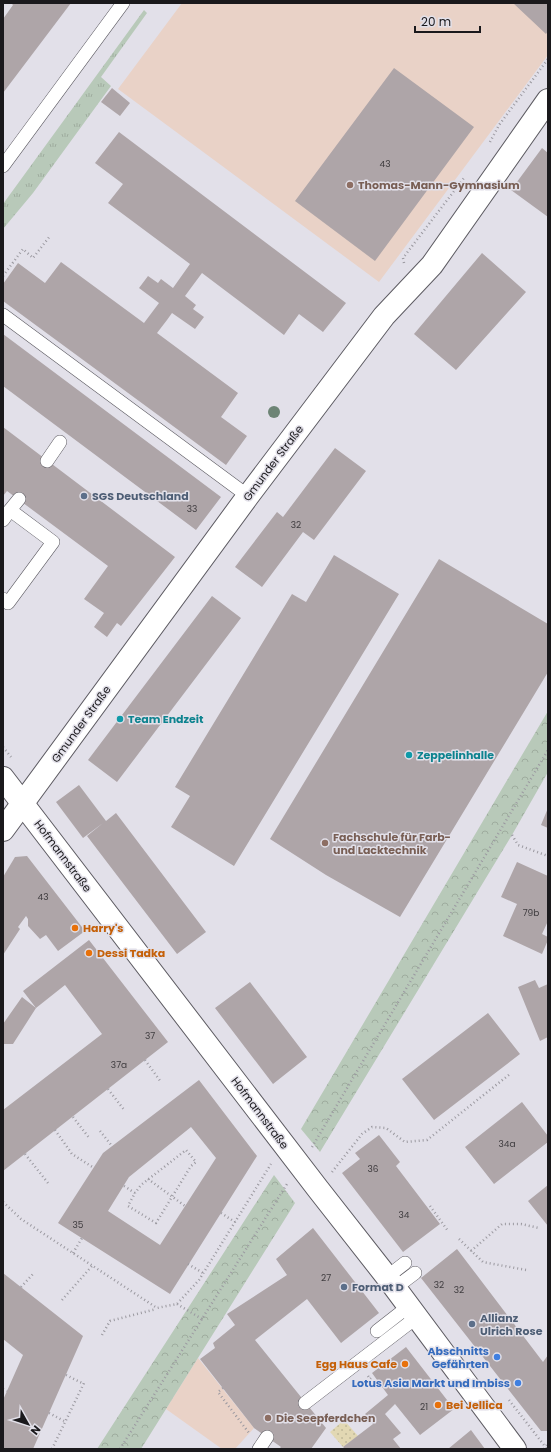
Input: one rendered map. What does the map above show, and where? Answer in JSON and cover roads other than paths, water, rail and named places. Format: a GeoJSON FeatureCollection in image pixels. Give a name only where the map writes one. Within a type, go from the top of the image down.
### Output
{"type":"FeatureCollection","features":[{"type":"Feature","properties":{"kind":"street","name":"Gmunder Straße"},"geometry":{"type":"LineString","coordinates":[[3,830],[248,496],[384,316],[432,265],[548,100]]}},
{"type":"Feature","properties":{"kind":"street","name":"Hofmannstraße"},"geometry":{"type":"LineString","coordinates":[[3,778],[391,1282],[515,1449]]}},
{"type":"Feature","properties":{"kind":"lane"},"geometry":{"type":"LineString","coordinates":[[3,166],[123,3]]}},
{"type":"Feature","properties":{"kind":"lane"},"geometry":{"type":"LineString","coordinates":[[3,315],[248,496]]}},
{"type":"Feature","properties":{"kind":"lane"},"geometry":{"type":"LineString","coordinates":[[46,461],[60,442]]}},
{"type":"Feature","properties":{"kind":"lane"},"geometry":{"type":"LineString","coordinates":[[3,599],[8,603],[53,542],[6,515],[18,499]]}},
{"type":"Feature","properties":{"kind":"lane"},"geometry":{"type":"LineString","coordinates":[[391,1282],[405,1263]]}},
{"type":"Feature","properties":{"kind":"lane"},"geometry":{"type":"LineString","coordinates":[[391,1282],[415,1273]]}},
{"type":"Feature","properties":{"kind":"lane"},"geometry":{"type":"LineString","coordinates":[[377,1331],[413,1311]]}},
{"type":"Feature","properties":{"kind":"lane"},"geometry":{"type":"LineString","coordinates":[[304,1403],[413,1311]]}},
{"type":"Feature","properties":{"kind":"lane"},"geometry":{"type":"LineString","coordinates":[[258,1449],[267,1437]]}},
{"type":"Feature","properties":{"kind":"place","name":"Thomas-Mann-Gymnasium"},"geometry":{"type":"Point","coordinates":[350,185]}},
{"type":"Feature","properties":{"kind":"place","name":"SGS Deutschland"},"geometry":{"type":"Point","coordinates":[84,496]}},
{"type":"Feature","properties":{"kind":"place","name":"Team Endzeit"},"geometry":{"type":"Point","coordinates":[120,719]}},
{"type":"Feature","properties":{"kind":"place","name":"Zeppelinhalle"},"geometry":{"type":"Point","coordinates":[409,755]}},
{"type":"Feature","properties":{"kind":"place","name":"Fachschule für Farb- und Lacktechnik"},"geometry":{"type":"Point","coordinates":[325,843]}},
{"type":"Feature","properties":{"kind":"place","name":"Harry's"},"geometry":{"type":"Point","coordinates":[75,928]}},
{"type":"Feature","properties":{"kind":"place","name":"Dessi Tadka"},"geometry":{"type":"Point","coordinates":[89,953]}},
{"type":"Feature","properties":{"kind":"place","name":"Format D"},"geometry":{"type":"Point","coordinates":[344,1287]}},
{"type":"Feature","properties":{"kind":"place","name":"Allianz Ulrich Rose"},"geometry":{"type":"Point","coordinates":[472,1324]}},
{"type":"Feature","properties":{"kind":"place","name":"Abschnitts Gefährten"},"geometry":{"type":"Point","coordinates":[497,1357]}},
{"type":"Feature","properties":{"kind":"place","name":"Egg Haus Cafe"},"geometry":{"type":"Point","coordinates":[405,1364]}},
{"type":"Feature","properties":{"kind":"place","name":"Lotus Asia Markt und Imbiss"},"geometry":{"type":"Point","coordinates":[518,1383]}},
{"type":"Feature","properties":{"kind":"place","name":"Bei Jellica"},"geometry":{"type":"Point","coordinates":[438,1405]}},
{"type":"Feature","properties":{"kind":"place","name":"Die Seepferdchen"},"geometry":{"type":"Point","coordinates":[268,1418]}}]}
